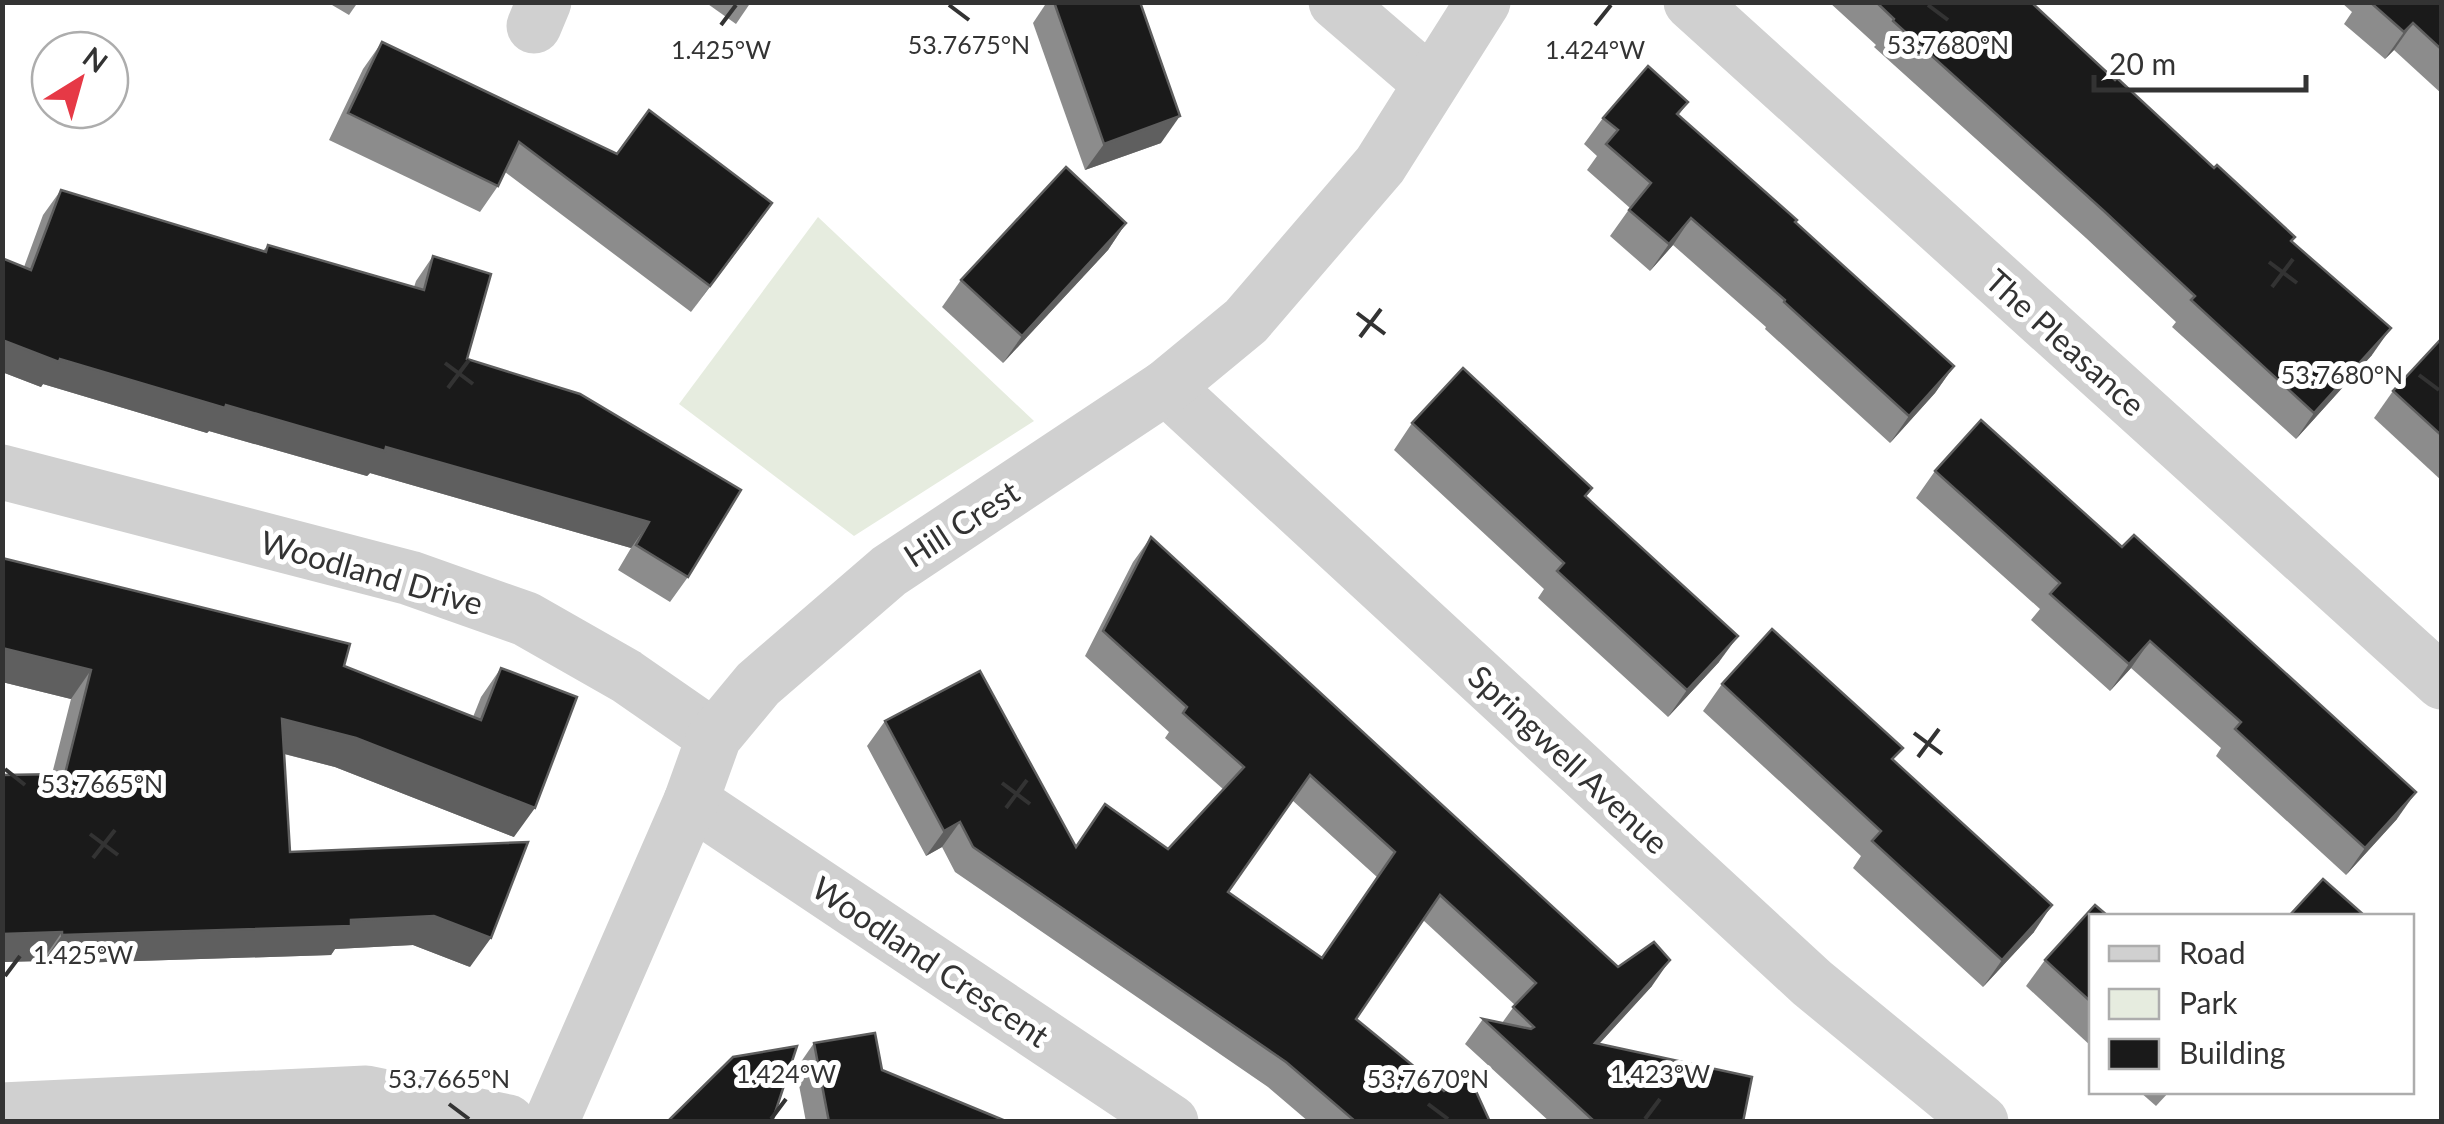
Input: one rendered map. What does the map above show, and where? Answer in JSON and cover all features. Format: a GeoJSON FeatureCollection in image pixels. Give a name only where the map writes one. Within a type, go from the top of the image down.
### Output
{"type":"FeatureCollection","features":[{"type":"Feature","properties":{"kind":"street"},"geometry":{"type":"LineString","coordinates":[[1336,2],[1430,83]]}},
{"type":"Feature","properties":{"kind":"street","name":"Hill Crest"},"geometry":{"type":"LineString","coordinates":[[551,1122],[691,801],[714,737],[758,684],[889,571],[1166,387],[1246,320],[1380,165],[1482,2]]}},
{"type":"Feature","properties":{"kind":"street","name":"The Pleasance"},"geometry":{"type":"LineString","coordinates":[[1690,2],[2442,682]]}},
{"type":"Feature","properties":{"kind":"street","name":"Springwell Avenue"},"geometry":{"type":"LineString","coordinates":[[1166,387],[1812,983],[1980,1122]]}},
{"type":"Feature","properties":{"kind":"street","name":"Woodland Drive"},"geometry":{"type":"LineString","coordinates":[[2,472],[410,578],[526,619],[626,676],[714,737]]}},
{"type":"Feature","properties":{"kind":"street","name":"Woodland Crescent"},"geometry":{"type":"LineString","coordinates":[[691,801],[1170,1122]]}},
{"type":"Feature","properties":{"kind":"street"},"geometry":{"type":"LineString","coordinates":[[2,1110],[366,1093],[508,1122]]}},
{"type":"Feature","properties":{"kind":"green space"},"geometry":{"type":"Polygon","coordinates":[[[818,217],[1034,421],[854,536],[679,404],[818,217]]]}},
{"type":"Feature","properties":{"kind":"building"},"geometry":{"type":"Polygon","coordinates":[[[1054,2],[1140,2],[1180,116],[1104,144],[1054,2]]]}},
{"type":"Feature","properties":{"kind":"building"},"geometry":{"type":"Polygon","coordinates":[[[1876,2],[2031,2],[2214,168],[2217,165],[2295,237],[2291,241],[2391,328],[2314,413],[2191,300],[2195,296],[1876,2]]]}},
{"type":"Feature","properties":{"kind":"building"},"geometry":{"type":"Polygon","coordinates":[[[2370,2],[2442,2],[2442,50],[2413,23],[2404,32],[2370,2]]]}},
{"type":"Feature","properties":{"kind":"building"},"geometry":{"type":"Polygon","coordinates":[[[382,42],[617,154],[649,110],[772,203],[710,286],[519,142],[498,186],[348,113],[382,42]]]}},
{"type":"Feature","properties":{"kind":"building"},"geometry":{"type":"Polygon","coordinates":[[[1648,66],[1688,102],[1677,114],[1954,366],[1909,416],[1691,218],[1669,244],[1629,210],[1651,183],[1606,144],[1618,130],[1603,118],[1648,66]]]}},
{"type":"Feature","properties":{"kind":"building"},"geometry":{"type":"Polygon","coordinates":[[[1066,167],[1126,223],[1022,336],[961,280],[1066,167]]]}},
{"type":"Feature","properties":{"kind":"building"},"geometry":{"type":"Polygon","coordinates":[[[61,190],[266,252],[268,245],[424,290],[433,256],[491,274],[467,359],[580,394],[741,490],[688,577],[636,545],[649,522],[386,447],[385,451],[60,359],[59,362],[2,340],[2,258],[31,270],[61,190]]]}},
{"type":"Feature","properties":{"kind":"building"},"geometry":{"type":"Polygon","coordinates":[[[2442,340],[2442,436],[2393,391],[2442,340]]]}},
{"type":"Feature","properties":{"kind":"building"},"geometry":{"type":"Polygon","coordinates":[[[1463,368],[1592,488],[1585,496],[1738,636],[1687,690],[1557,571],[1564,563],[1412,423],[1463,368]]]}},
{"type":"Feature","properties":{"kind":"building"},"geometry":{"type":"Polygon","coordinates":[[[1981,420],[2122,547],[2134,535],[2416,792],[2365,848],[2235,729],[2241,722],[2150,641],[2129,664],[2050,594],[2060,583],[1935,471],[1981,420]]]}},
{"type":"Feature","properties":{"kind":"building"},"geometry":{"type":"Polygon","coordinates":[[[1151,537],[1618,967],[1654,942],[1670,960],[1595,1043],[1752,1077],[1743,1122],[1595,1122],[1483,1019],[1534,1027],[1513,1007],[1536,983],[1440,895],[1356,1019],[1444,1091],[1468,1074],[1490,1122],[1356,1122],[1286,1062],[973,847],[960,822],[944,831],[885,721],[980,671],[1076,847],[1105,804],[1168,849],[1244,767],[1183,713],[1187,707],[1103,631],[1151,537]],[[1310,775],[1228,892],[1322,958],[1395,852],[1310,775]]]}},
{"type":"Feature","properties":{"kind":"building"},"geometry":{"type":"Polygon","coordinates":[[[2,558],[350,644],[344,666],[481,720],[501,668],[577,697],[535,808],[356,738],[282,719],[290,852],[528,842],[491,938],[434,916],[351,920],[351,926],[2,934],[2,775],[65,774],[91,670],[2,648],[2,558]]]}},
{"type":"Feature","properties":{"kind":"building"},"geometry":{"type":"Polygon","coordinates":[[[1772,629],[1903,748],[1892,759],[2052,905],[2002,960],[1872,841],[1881,831],[1722,684],[1772,629]]]}},
{"type":"Feature","properties":{"kind":"building"},"geometry":{"type":"Polygon","coordinates":[[[2323,879],[2363,914],[2291,914],[2323,879]]]}},
{"type":"Feature","properties":{"kind":"building"},"geometry":{"type":"Polygon","coordinates":[[[2095,905],[2106,914],[2089,914],[2089,1000],[2045,960],[2095,905]]]}},
{"type":"Feature","properties":{"kind":"building"},"geometry":{"type":"Polygon","coordinates":[[[875,1033],[882,1070],[1008,1122],[829,1122],[814,1043],[875,1033]]]}},
{"type":"Feature","properties":{"kind":"building"},"geometry":{"type":"Polygon","coordinates":[[[797,1046],[772,1122],[667,1122],[733,1057],[797,1046]]]}}]}
